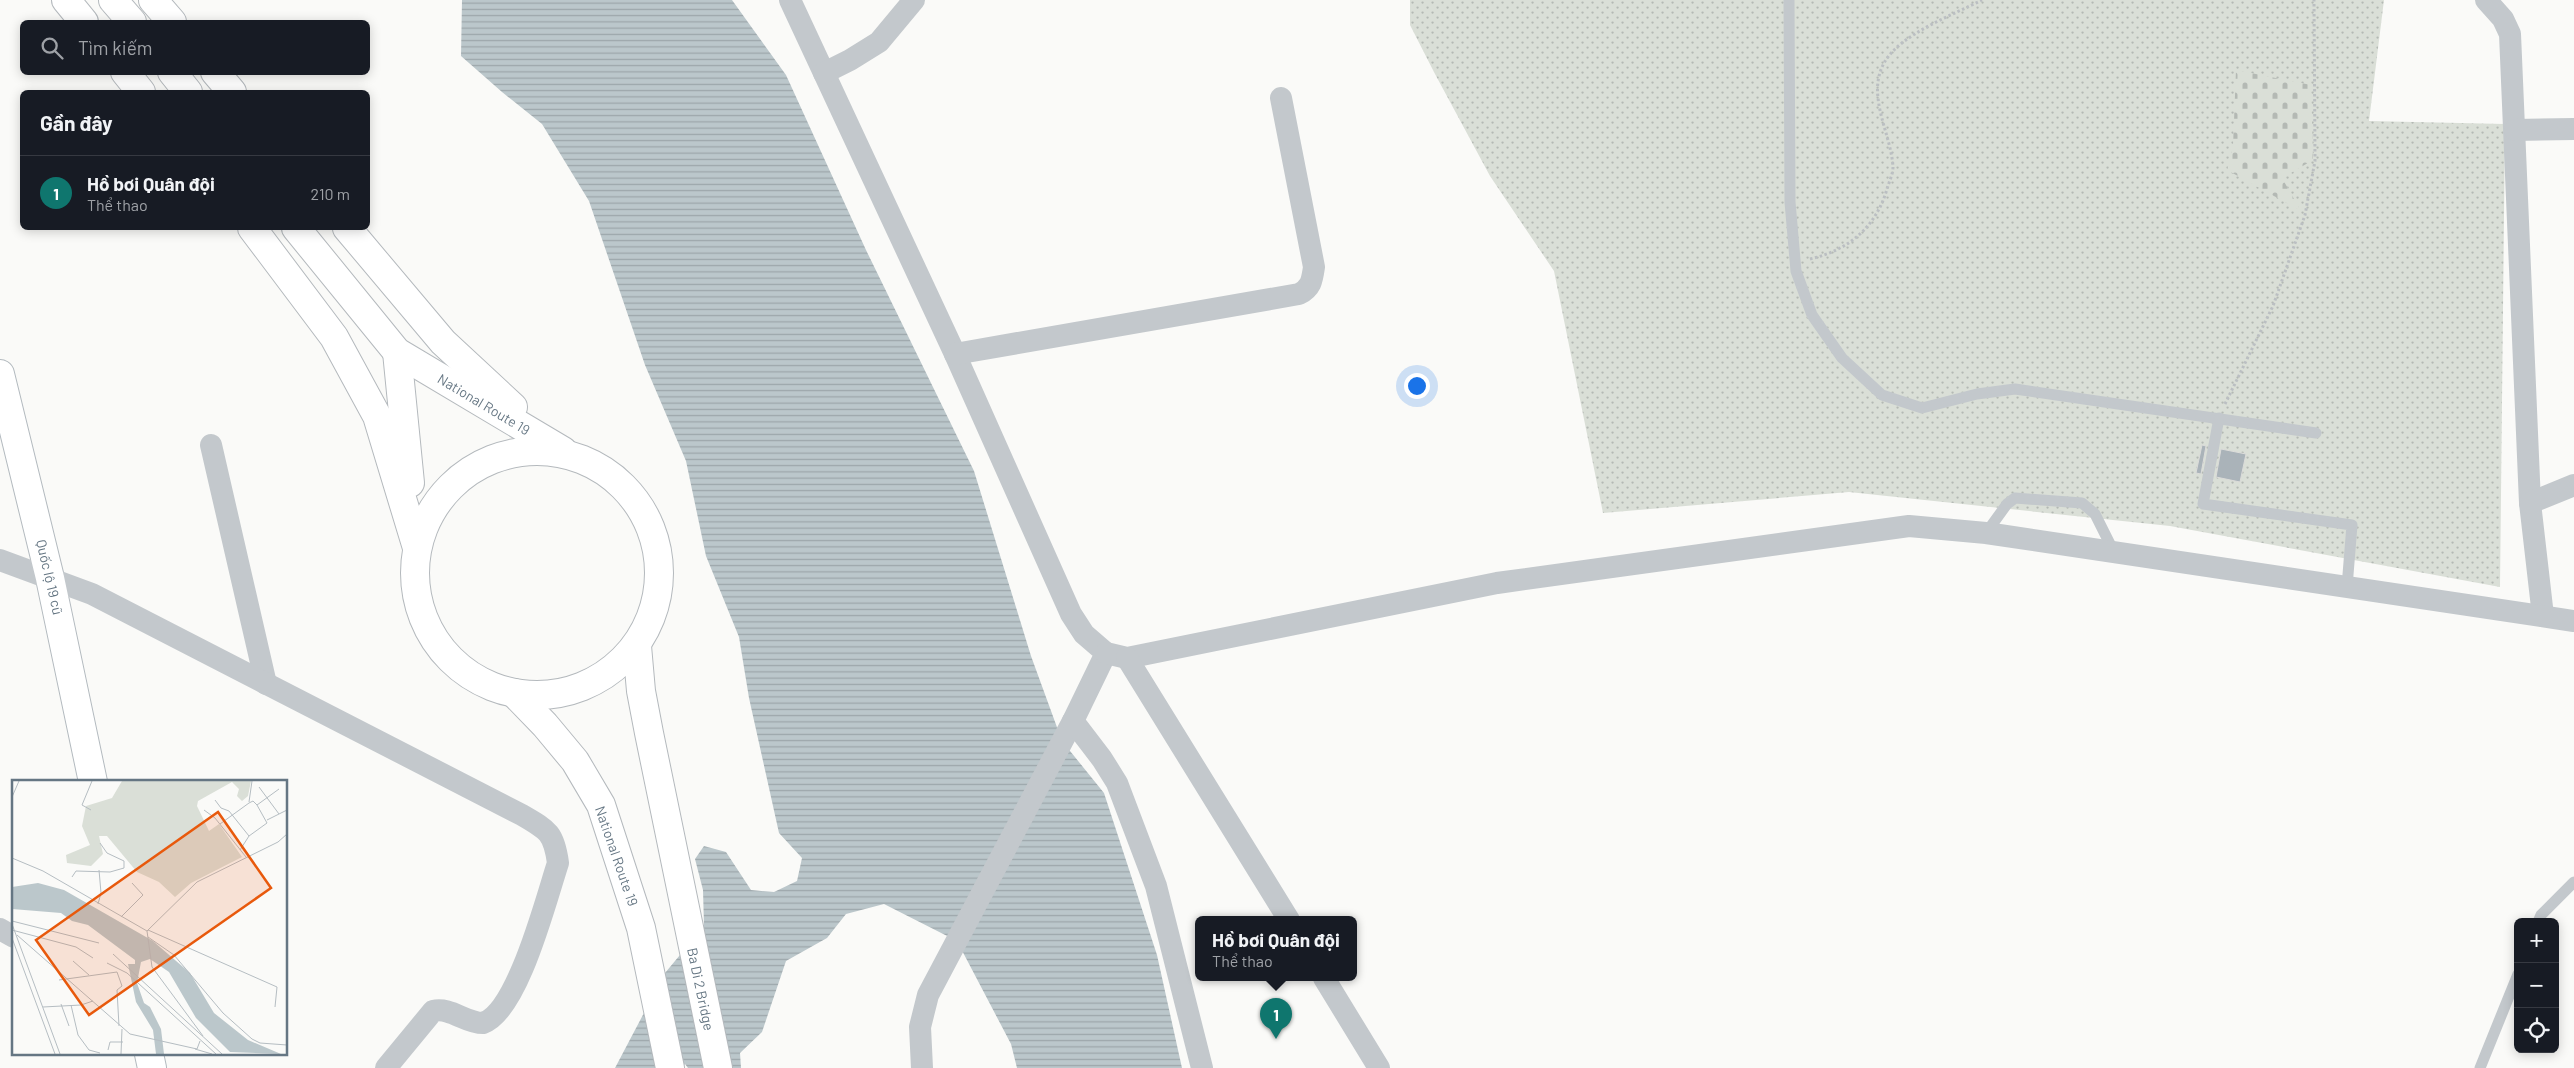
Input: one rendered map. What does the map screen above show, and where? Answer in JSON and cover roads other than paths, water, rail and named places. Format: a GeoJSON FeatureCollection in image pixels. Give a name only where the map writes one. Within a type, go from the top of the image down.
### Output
{"type":"FeatureCollection","features":[{"type":"Feature","properties":{"kind":"main road"},"geometry":{"type":"LineString","coordinates":[[66,0],[82,20]]}},
{"type":"Feature","properties":{"kind":"main road"},"geometry":{"type":"LineString","coordinates":[[114,0],[130,20]]}},
{"type":"Feature","properties":{"kind":"main road"},"geometry":{"type":"LineString","coordinates":[[153,0],[170,20]]}},
{"type":"Feature","properties":{"kind":"main road"},"geometry":{"type":"LineString","coordinates":[[127,75],[139,90]]}},
{"type":"Feature","properties":{"kind":"main road"},"geometry":{"type":"LineString","coordinates":[[174,75],[186,90]]}},
{"type":"Feature","properties":{"kind":"main road"},"geometry":{"type":"LineString","coordinates":[[218,75],[230,90]]}},
{"type":"Feature","properties":{"kind":"main road"},"geometry":{"type":"LineString","coordinates":[[254,230],[334,337],[377,416],[417,548]]}},
{"type":"Feature","properties":{"kind":"main road","name":"National Route 19"},"geometry":{"type":"LineString","coordinates":[[298,230],[397,352],[572,456]]}},
{"type":"Feature","properties":{"kind":"main road"},"geometry":{"type":"LineString","coordinates":[[349,230],[443,342],[498,394],[572,456],[607,473],[635,500],[653,535],[660,573],[654,611],[636,646],[612,670],[582,688],[548,695],[514,693],[477,680],[447,656],[436,640],[426,624],[415,586],[417,548],[397,352]]}},
{"type":"Feature","properties":{"kind":"main road","name":"Quốc lộ 19 cũ"},"geometry":{"type":"LineString","coordinates":[[0,374],[50,578],[93,780]]}},
{"type":"Feature","properties":{"kind":"main road"},"geometry":{"type":"LineString","coordinates":[[417,548],[428,516],[448,489],[474,468],[505,455],[539,451],[572,456]]}},
{"type":"Feature","properties":{"kind":"main road","name":"Ba Di 2 Bridge"},"geometry":{"type":"LineString","coordinates":[[636,646],[642,699],[718,1068]]}},
{"type":"Feature","properties":{"kind":"main road","name":"National Route 19"},"geometry":{"type":"LineString","coordinates":[[514,693],[545,725],[575,761],[601,805],[641,928],[670,1068]]}},
{"type":"Feature","properties":{"kind":"street"},"geometry":{"type":"LineString","coordinates":[[790,0],[955,354],[1071,614],[1084,634],[1117,655],[1285,916]]}},
{"type":"Feature","properties":{"kind":"street"},"geometry":{"type":"LineString","coordinates":[[824,73],[879,42],[914,0]]}},
{"type":"Feature","properties":{"kind":"street"},"geometry":{"type":"LineString","coordinates":[[2486,0],[2503,19],[2510,34],[2530,503],[2543,616]]}},
{"type":"Feature","properties":{"kind":"street"},"geometry":{"type":"LineString","coordinates":[[955,354],[1299,294],[1307,290],[1312,282],[1314,267],[1280,98]]}},
{"type":"Feature","properties":{"kind":"street"},"geometry":{"type":"LineString","coordinates":[[2515,130],[2574,129]]}},
{"type":"Feature","properties":{"kind":"street"},"geometry":{"type":"LineString","coordinates":[[211,445],[266,684]]}},
{"type":"Feature","properties":{"kind":"street"},"geometry":{"type":"LineString","coordinates":[[2530,503],[2574,485]]}},
{"type":"Feature","properties":{"kind":"street"},"geometry":{"type":"LineString","coordinates":[[922,1068],[920,1027],[928,995],[1073,721],[1117,655],[1497,583],[1909,526],[1986,533],[2574,621]]}},
{"type":"Feature","properties":{"kind":"street"},"geometry":{"type":"LineString","coordinates":[[0,560],[92,594],[522,815],[548,831],[556,843],[558,863],[516,987],[501,1011],[484,1023],[469,1021],[447,1011],[433,1011],[386,1068]]}},
{"type":"Feature","properties":{"kind":"street"},"geometry":{"type":"LineString","coordinates":[[1073,721],[1102,759],[1117,783],[1156,886],[1202,1068]]}},
{"type":"Feature","properties":{"kind":"street"},"geometry":{"type":"LineString","coordinates":[[0,930],[12,936]]}},
{"type":"Feature","properties":{"kind":"street"},"geometry":{"type":"LineString","coordinates":[[1326,981],[1379,1068]]}},
{"type":"Feature","properties":{"kind":"lane"},"geometry":{"type":"LineString","coordinates":[[1789,0],[1790,202],[1795,262],[1812,315],[1842,358],[1882,395],[1922,408],[1977,394],[2015,390],[2316,433]]}},
{"type":"Feature","properties":{"kind":"lane"},"geometry":{"type":"LineString","coordinates":[[2219,418],[2203,504],[2352,525],[2347,587]]}},
{"type":"Feature","properties":{"kind":"lane"},"geometry":{"type":"LineString","coordinates":[[1986,533],[2007,504],[2015,498],[2082,503],[2095,514],[2114,552]]}},
{"type":"Feature","properties":{"kind":"lane"},"geometry":{"type":"LineString","coordinates":[[2540,918],[2574,882]]}},
{"type":"Feature","properties":{"kind":"lane"},"geometry":{"type":"LineString","coordinates":[[2480,1068],[2514,984]]}},
{"type":"Feature","properties":{"kind":"place","name":"Hồ bơi Quân đội"},"geometry":{"type":"Point","coordinates":[1276,1039]}}]}
